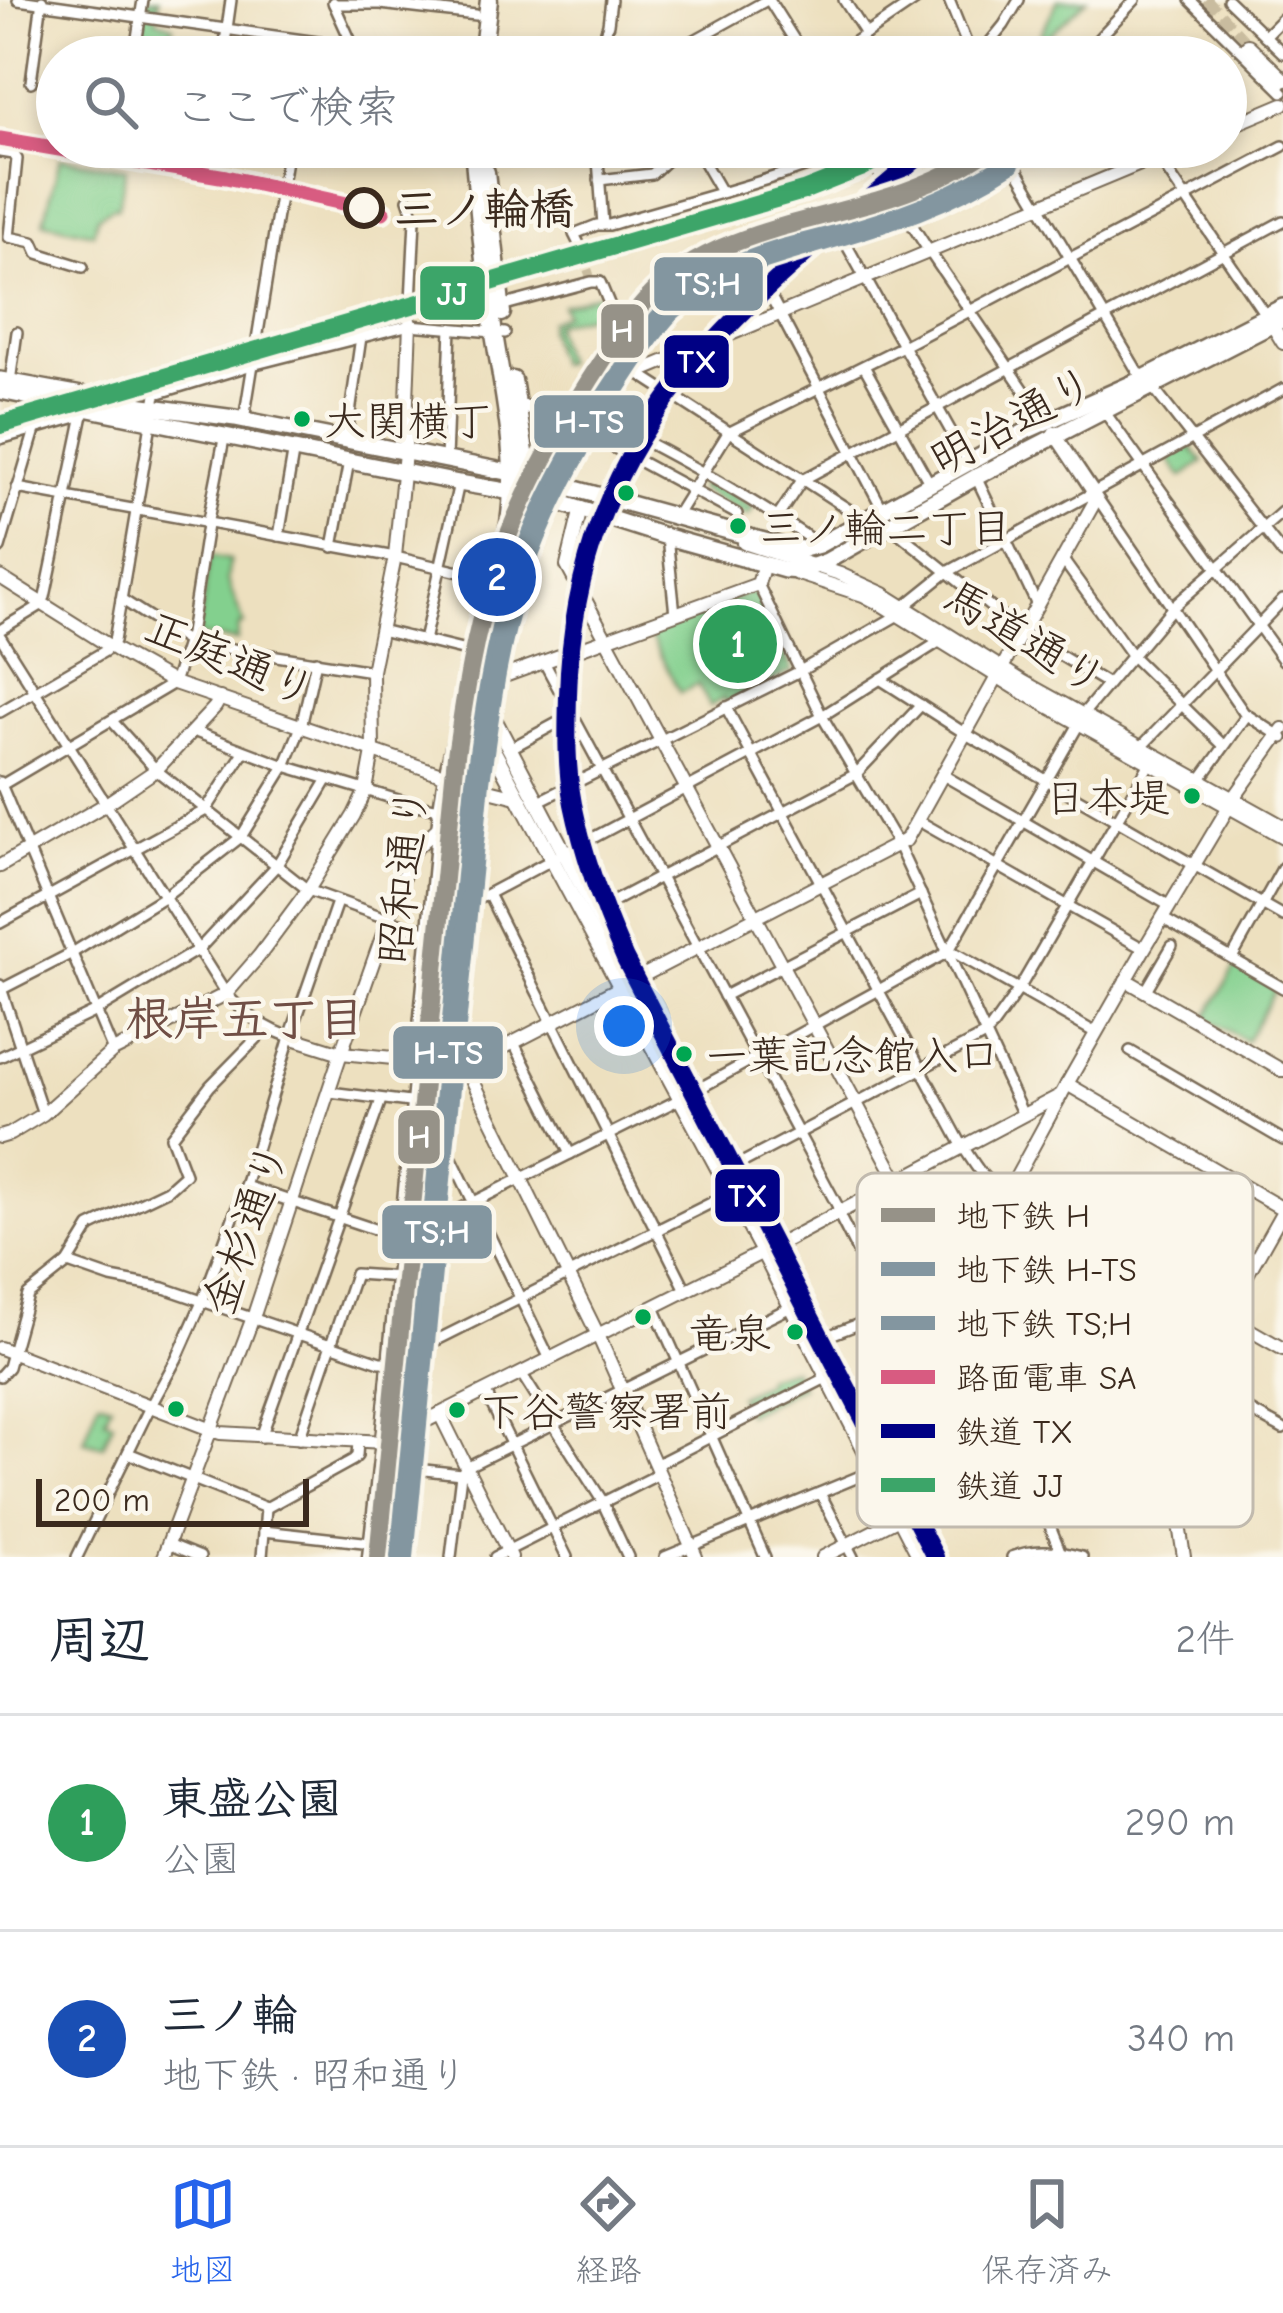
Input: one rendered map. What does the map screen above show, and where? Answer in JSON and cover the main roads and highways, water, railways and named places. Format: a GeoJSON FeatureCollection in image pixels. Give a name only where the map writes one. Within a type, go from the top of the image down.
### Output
{"type":"FeatureCollection","features":[{"type":"Feature","properties":{"kind":"highway"},"geometry":{"type":"LineString","coordinates":[[485,36],[489,0]]}},
{"type":"Feature","properties":{"kind":"highway"},"geometry":{"type":"LineString","coordinates":[[475,168],[520,484]]}},
{"type":"Feature","properties":{"kind":"highway"},"geometry":{"type":"LineString","coordinates":[[485,168],[501,306],[499,333],[517,404],[520,484]]}},
{"type":"Feature","properties":{"kind":"highway","name":"昭和通り"},"geometry":{"type":"LineString","coordinates":[[388,1557],[429,1136],[430,934],[441,823],[477,719],[479,647],[520,484]]}},
{"type":"Feature","properties":{"kind":"highway","name":"昭和通り"},"geometry":{"type":"LineString","coordinates":[[371,1550],[417,1103],[450,914],[460,818],[456,780],[520,484]]}},
{"type":"Feature","properties":{"kind":"main road"},"geometry":{"type":"LineString","coordinates":[[1283,67],[1256,40],[1283,80]]}},
{"type":"Feature","properties":{"kind":"main road","name":"明治通り"},"geometry":{"type":"LineString","coordinates":[[4,384],[85,406],[244,420],[446,459],[667,537],[800,571],[972,470],[1274,320],[1283,307]]}},
{"type":"Feature","properties":{"kind":"main road","name":"明治通り"},"geometry":{"type":"LineString","coordinates":[[1051,429],[1104,411],[1147,384]]}},
{"type":"Feature","properties":{"kind":"main road","name":"明治通り"},"geometry":{"type":"LineString","coordinates":[[152,413],[225,434],[459,483],[520,484],[790,548],[804,549],[867,529]]}},
{"type":"Feature","properties":{"kind":"main road","name":"明治通り"},"geometry":{"type":"LineString","coordinates":[[886,518],[930,484],[972,470]]}},
{"type":"Feature","properties":{"kind":"main road"},"geometry":{"type":"LineString","coordinates":[[478,692],[537,802],[558,857],[686,1095],[731,1193],[857,1390]]}},
{"type":"Feature","properties":{"kind":"main road"},"geometry":{"type":"LineString","coordinates":[[477,719],[518,797],[595,911],[628,985]]}},
{"type":"Feature","properties":{"kind":"main road"},"geometry":{"type":"LineString","coordinates":[[686,1095],[734,1167],[791,1307],[857,1436]]}},
{"type":"Feature","properties":{"kind":"main road"},"geometry":{"type":"LineString","coordinates":[[912,1527],[920,1557]]}},
{"type":"Feature","properties":{"kind":"main road"},"geometry":{"type":"LineString","coordinates":[[917,1527],[939,1557]]}},
{"type":"Feature","properties":{"kind":"tunnel"},"geometry":{"type":"LineString","coordinates":[[1205,0],[1239,36]]}},
{"type":"Feature","properties":{"kind":"tunnel"},"geometry":{"type":"LineString","coordinates":[[579,244],[590,276]]}},
{"type":"Feature","properties":{"kind":"metro line","name":"H"},"geometry":{"type":"LineString","coordinates":[[378,1557],[456,755],[480,620],[515,520],[588,383],[633,316],[668,280],[721,248],[904,192],[958,168]]}},
{"type":"Feature","properties":{"kind":"metro line","name":"H-TS"},"geometry":{"type":"LineString","coordinates":[[399,1557],[474,782],[499,633],[533,529],[604,397],[649,330],[681,296],[739,263],[899,215],[999,168]]}},
{"type":"Feature","properties":{"kind":"metro line","name":"TS;H"},"geometry":{"type":"LineString","coordinates":[[405,1557],[481,782],[506,632],[542,526],[617,387],[657,329],[687,299],[735,270],[910,214],[1004,168]]}},
{"type":"Feature","properties":{"kind":"tram line","name":"SA"},"geometry":{"type":"LineString","coordinates":[[0,139],[36,145]]}},
{"type":"Feature","properties":{"kind":"tram line","name":"SA"},"geometry":{"type":"LineString","coordinates":[[172,168],[383,212]]}},
{"type":"Feature","properties":{"kind":"rail line","name":"JJ"},"geometry":{"type":"LineString","coordinates":[[0,425],[803,191],[861,168]]}},
{"type":"Feature","properties":{"kind":"rail line","name":"TX"},"geometry":{"type":"LineString","coordinates":[[857,1407],[625,959],[577,824],[569,777],[568,695],[577,603],[588,559],[619,477],[641,437],[696,362],[750,304],[906,168]]}},
{"type":"Feature","properties":{"kind":"rail line","name":"TX"},"geometry":{"type":"LineString","coordinates":[[919,1527],[935,1557]]}},
{"type":"Feature","properties":{"kind":"place","name":"三ノ輪橋"},"geometry":{"type":"Point","coordinates":[364,208]}},
{"type":"Feature","properties":{"kind":"place","name":"大関横丁"},"geometry":{"type":"Point","coordinates":[302,419]}},
{"type":"Feature","properties":{"kind":"place","name":"三ノ輪二丁目"},"geometry":{"type":"Point","coordinates":[738,526]}},
{"type":"Feature","properties":{"kind":"place","name":"三ノ輪"},"geometry":{"type":"Point","coordinates":[497,577]}},
{"type":"Feature","properties":{"kind":"place","name":"東盛公園"},"geometry":{"type":"Point","coordinates":[738,644]}},
{"type":"Feature","properties":{"kind":"place","name":"日本堤"},"geometry":{"type":"Point","coordinates":[1192,796]}},
{"type":"Feature","properties":{"kind":"place","name":"一葉記念館入口"},"geometry":{"type":"Point","coordinates":[684,1054]}},
{"type":"Feature","properties":{"kind":"place","name":"竜泉"},"geometry":{"type":"Point","coordinates":[795,1332]}},
{"type":"Feature","properties":{"kind":"place","name":"下谷警察署前"},"geometry":{"type":"Point","coordinates":[457,1410]}},
{"type":"Feature","properties":{"kind":"district","name":"根岸五丁目"},"geometry":{"type":"Point","coordinates":[245,1018]}}]}
